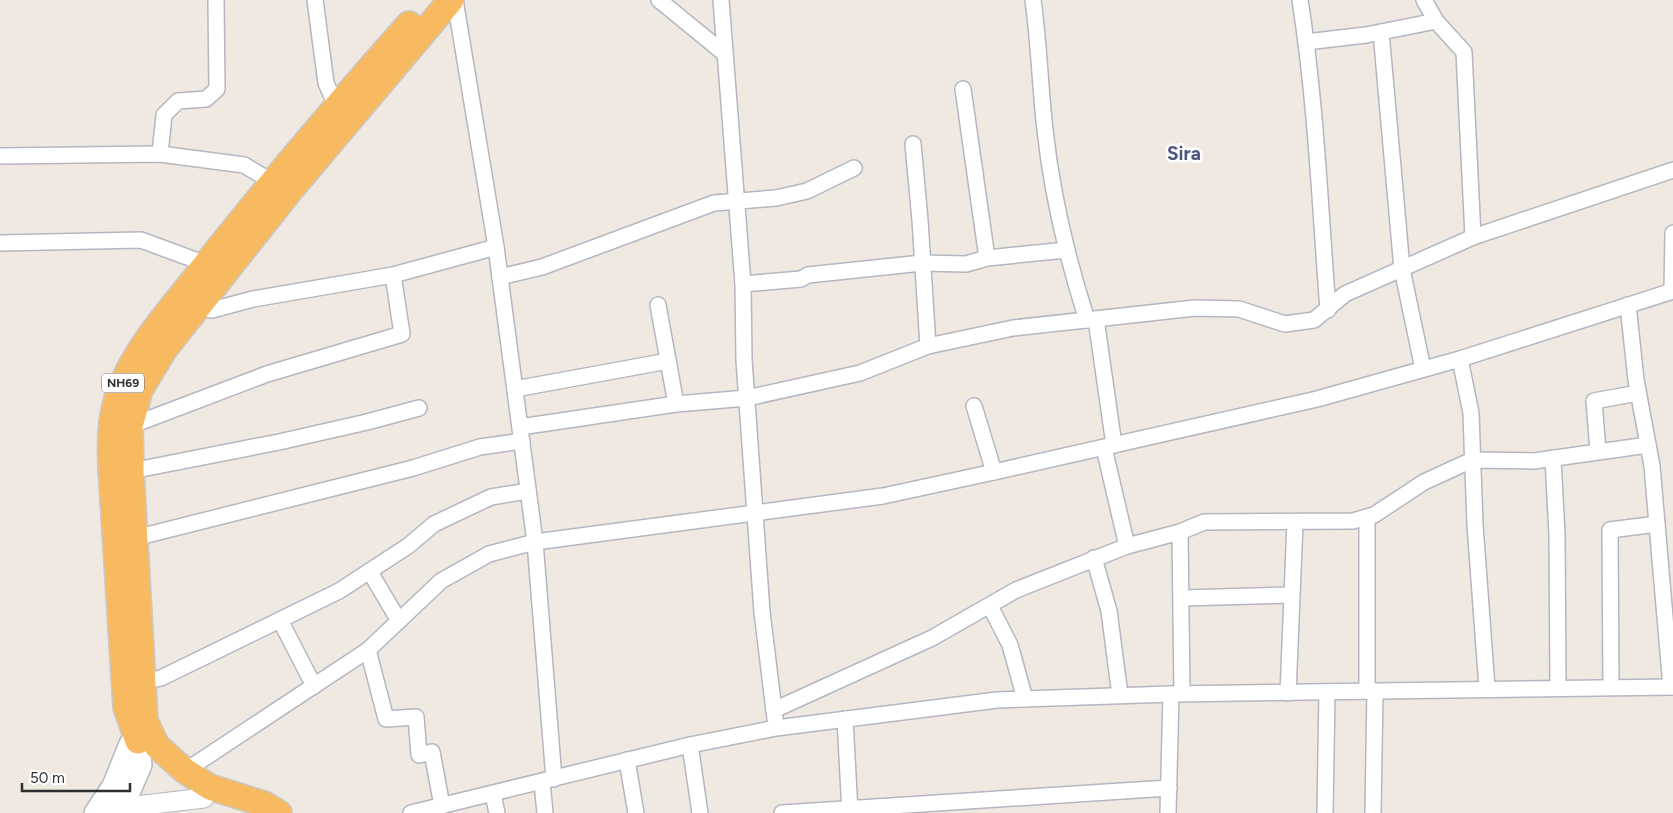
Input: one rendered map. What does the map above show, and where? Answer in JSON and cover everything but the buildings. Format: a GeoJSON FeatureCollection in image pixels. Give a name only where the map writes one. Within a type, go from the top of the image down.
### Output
{"type":"FeatureCollection","features":[{"type":"Feature","properties":{"kind":"highway","name":"NH69"},"geometry":{"type":"LineString","coordinates":[[244,813],[204,798],[178,782],[138,740],[126,707],[110,429],[120,389],[148,339],[272,182],[336,106],[431,0]]}},
{"type":"Feature","properties":{"kind":"highway","name":"NH69"},"geometry":{"type":"LineString","coordinates":[[279,813],[264,804],[210,787],[185,771],[157,746],[146,721],[142,682],[130,426],[140,390],[164,350],[289,192],[451,0]]}},
{"type":"Feature","properties":{"kind":"main road"},"geometry":{"type":"LineString","coordinates":[[95,813],[113,786],[130,744],[138,740],[141,765],[118,811]]}},
{"type":"Feature","properties":{"kind":"street"},"geometry":{"type":"LineString","coordinates":[[160,154],[164,115],[178,101],[206,99],[218,89],[216,0]]}},
{"type":"Feature","properties":{"kind":"street"},"geometry":{"type":"LineString","coordinates":[[315,0],[326,83],[336,106]]}},
{"type":"Feature","properties":{"kind":"street"},"geometry":{"type":"LineString","coordinates":[[455,0],[496,247],[535,542],[548,780],[545,813]]}},
{"type":"Feature","properties":{"kind":"street"},"geometry":{"type":"LineString","coordinates":[[659,0],[726,54]]}},
{"type":"Feature","properties":{"kind":"street"},"geometry":{"type":"LineString","coordinates":[[721,0],[743,284],[747,398],[766,654],[776,728]]}},
{"type":"Feature","properties":{"kind":"street"},"geometry":{"type":"LineString","coordinates":[[1033,0],[1045,131],[1066,250],[1092,319],[1109,446],[1127,546]]}},
{"type":"Feature","properties":{"kind":"street"},"geometry":{"type":"LineString","coordinates":[[1300,0],[1306,42],[1328,310]]}},
{"type":"Feature","properties":{"kind":"street"},"geometry":{"type":"LineString","coordinates":[[1424,0],[1436,21],[1464,52],[1473,237]]}},
{"type":"Feature","properties":{"kind":"street"},"geometry":{"type":"LineString","coordinates":[[1306,42],[1381,32],[1436,21]]}},
{"type":"Feature","properties":{"kind":"street"},"geometry":{"type":"LineString","coordinates":[[1381,32],[1402,269],[1423,369]]}},
{"type":"Feature","properties":{"kind":"street"},"geometry":{"type":"LineString","coordinates":[[963,89],[987,258]]}},
{"type":"Feature","properties":{"kind":"street"},"geometry":{"type":"LineString","coordinates":[[913,144],[928,346]]}},
{"type":"Feature","properties":{"kind":"street"},"geometry":{"type":"LineString","coordinates":[[0,156],[160,154],[244,164],[272,182]]}},
{"type":"Feature","properties":{"kind":"street"},"geometry":{"type":"LineString","coordinates":[[500,277],[542,267],[714,203],[776,198],[806,191],[854,168]]}},
{"type":"Feature","properties":{"kind":"street"},"geometry":{"type":"LineString","coordinates":[[135,538],[413,468],[521,434],[676,404],[747,398],[860,374],[928,346],[1013,328],[1195,308],[1239,309],[1285,324],[1314,320],[1345,294],[1473,237],[1673,170]]}},
{"type":"Feature","properties":{"kind":"street"},"geometry":{"type":"LineString","coordinates":[[185,771],[368,650],[441,581],[489,554],[535,542],[883,496],[1317,399],[1460,359],[1672,291],[1673,233]]}},
{"type":"Feature","properties":{"kind":"street"},"geometry":{"type":"LineString","coordinates":[[0,243],[141,240],[206,264]]}},
{"type":"Feature","properties":{"kind":"street"},"geometry":{"type":"LineString","coordinates":[[198,308],[212,310],[253,299],[393,275],[496,247]]}},
{"type":"Feature","properties":{"kind":"street"},"geometry":{"type":"LineString","coordinates":[[743,284],[801,279],[808,274],[922,264],[966,264],[987,258],[1066,250]]}},
{"type":"Feature","properties":{"kind":"street"},"geometry":{"type":"LineString","coordinates":[[130,426],[267,374],[402,334],[393,275]]}},
{"type":"Feature","properties":{"kind":"street"},"geometry":{"type":"LineString","coordinates":[[414,813],[690,745],[776,728],[997,700],[1120,695],[1611,686],[1672,687],[1648,445],[1638,393],[1628,304]]}},
{"type":"Feature","properties":{"kind":"street"},"geometry":{"type":"LineString","coordinates":[[658,305],[676,404]]}},
{"type":"Feature","properties":{"kind":"street"},"geometry":{"type":"LineString","coordinates":[[1460,359],[1471,413],[1472,460],[1487,688]]}},
{"type":"Feature","properties":{"kind":"street"},"geometry":{"type":"LineString","coordinates":[[515,389],[668,361]]}},
{"type":"Feature","properties":{"kind":"street"},"geometry":{"type":"LineString","coordinates":[[1598,451],[1594,400],[1638,393]]}},
{"type":"Feature","properties":{"kind":"street"},"geometry":{"type":"LineString","coordinates":[[974,406],[994,472]]}},
{"type":"Feature","properties":{"kind":"street"},"geometry":{"type":"LineString","coordinates":[[131,471],[279,442],[419,408]]}},
{"type":"Feature","properties":{"kind":"street"},"geometry":{"type":"LineString","coordinates":[[774,710],[932,638],[1016,590],[1127,546],[1180,532],[1204,522],[1295,523],[1353,521],[1374,515],[1424,482],[1472,460],[1534,461],[1648,445]]}},
{"type":"Feature","properties":{"kind":"street"},"geometry":{"type":"LineString","coordinates":[[1553,458],[1557,535],[1558,687]]}},
{"type":"Feature","properties":{"kind":"street"},"geometry":{"type":"LineString","coordinates":[[142,682],[161,678],[339,592],[408,546],[434,524],[491,497],[528,491]]}},
{"type":"Feature","properties":{"kind":"street"},"geometry":{"type":"LineString","coordinates":[[1367,517],[1373,813]]}},
{"type":"Feature","properties":{"kind":"street"},"geometry":{"type":"LineString","coordinates":[[1288,693],[1295,523]]}},
{"type":"Feature","properties":{"kind":"street"},"geometry":{"type":"LineString","coordinates":[[1611,686],[1610,530],[1657,524]]}},
{"type":"Feature","properties":{"kind":"street"},"geometry":{"type":"LineString","coordinates":[[1168,813],[1182,598],[1180,532]]}},
{"type":"Feature","properties":{"kind":"street"},"geometry":{"type":"LineString","coordinates":[[1094,558],[1109,611],[1120,695]]}},
{"type":"Feature","properties":{"kind":"street"},"geometry":{"type":"LineString","coordinates":[[370,572],[399,621]]}},
{"type":"Feature","properties":{"kind":"street"},"geometry":{"type":"LineString","coordinates":[[1182,598],[1291,595]]}},
{"type":"Feature","properties":{"kind":"street"},"geometry":{"type":"LineString","coordinates":[[990,606],[1010,645],[1025,699]]}},
{"type":"Feature","properties":{"kind":"street"},"geometry":{"type":"LineString","coordinates":[[280,620],[314,686]]}},
{"type":"Feature","properties":{"kind":"street"},"geometry":{"type":"LineString","coordinates":[[368,650],[386,719],[416,716],[419,754],[432,752],[442,806]]}},
{"type":"Feature","properties":{"kind":"street"},"geometry":{"type":"LineString","coordinates":[[1325,813],[1328,692]]}},
{"type":"Feature","properties":{"kind":"street"},"geometry":{"type":"LineString","coordinates":[[845,719],[850,810]]}},
{"type":"Feature","properties":{"kind":"street"},"geometry":{"type":"LineString","coordinates":[[690,745],[700,813]]}},
{"type":"Feature","properties":{"kind":"street"},"geometry":{"type":"LineString","coordinates":[[627,760],[636,813]]}},
{"type":"Feature","properties":{"kind":"street"},"geometry":{"type":"LineString","coordinates":[[782,813],[1169,788]]}},
{"type":"Feature","properties":{"kind":"street"},"geometry":{"type":"LineString","coordinates":[[493,794],[497,813]]}},
{"type":"Feature","properties":{"kind":"street"},"geometry":{"type":"LineString","coordinates":[[118,811],[204,798]]}},
{"type":"Feature","properties":{"kind":"district","name":"Sira"},"geometry":{"type":"Point","coordinates":[1184,153]}}]}
